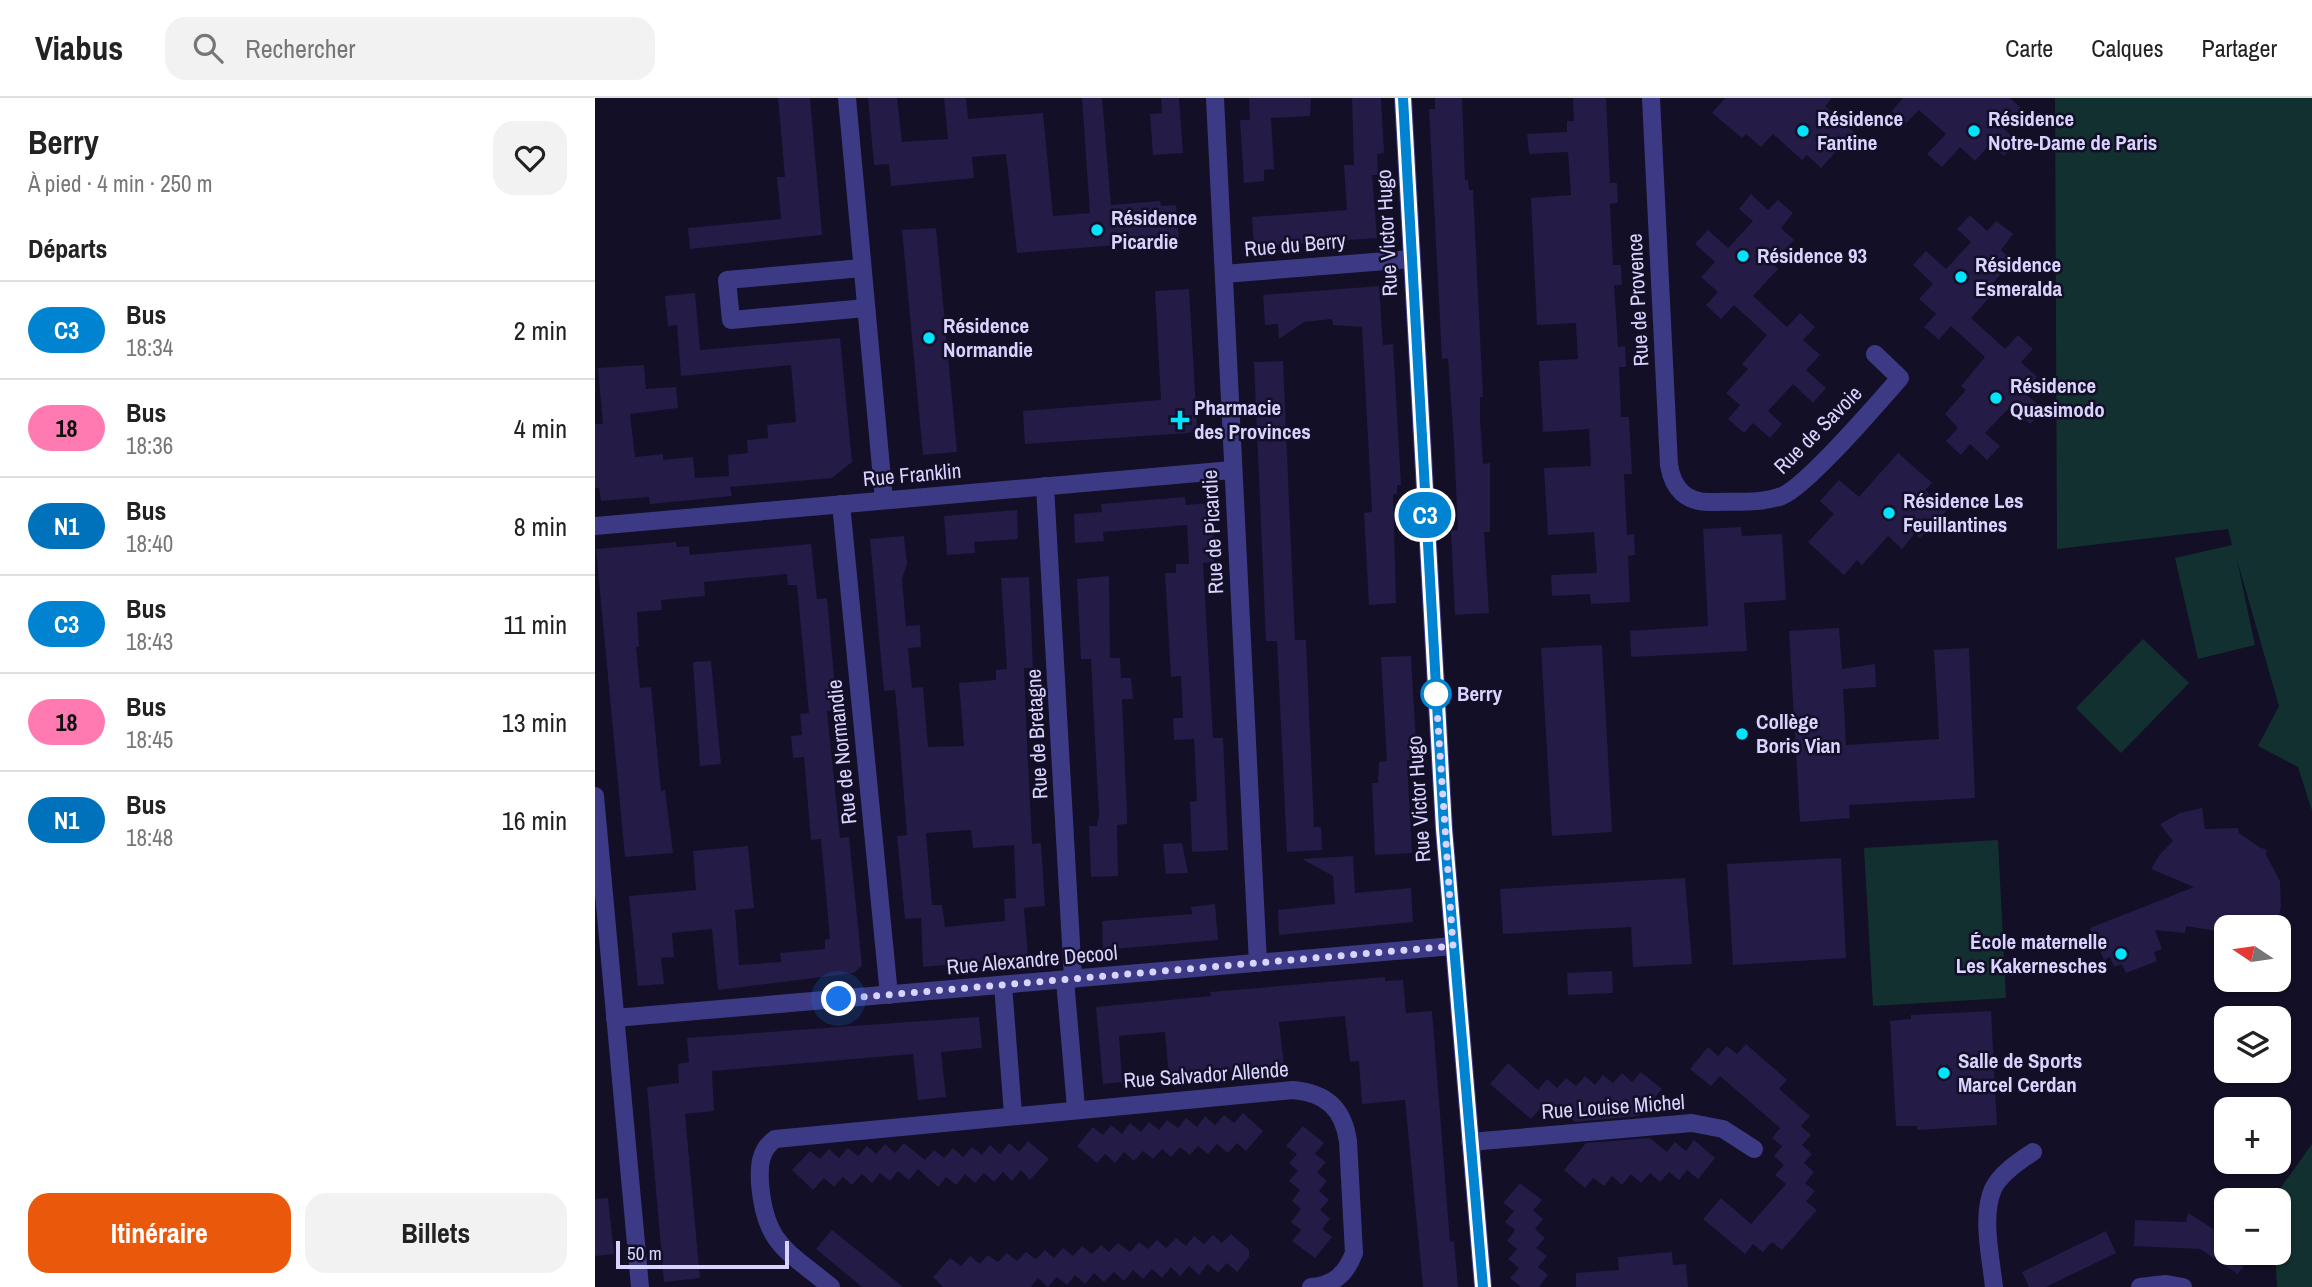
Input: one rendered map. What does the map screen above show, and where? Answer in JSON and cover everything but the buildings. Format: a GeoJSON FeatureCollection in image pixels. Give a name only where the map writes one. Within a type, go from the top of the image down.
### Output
{"type":"FeatureCollection","features":[{"type":"Feature","properties":{"kind":"street"},"geometry":{"type":"LineString","coordinates":[[846,98],[884,500]]}},
{"type":"Feature","properties":{"kind":"street","name":"Rue de Picardie"},"geometry":{"type":"LineString","coordinates":[[1215,98],[1258,963]]}},
{"type":"Feature","properties":{"kind":"street","name":"Rue Victor Hugo"},"geometry":{"type":"LineString","coordinates":[[1403,98],[1453,946],[1483,1287]]}},
{"type":"Feature","properties":{"kind":"street","name":"Rue de Provence"},"geometry":{"type":"LineString","coordinates":[[1651,98],[1668,465],[1673,482],[1683,496]]}},
{"type":"Feature","properties":{"kind":"street","name":"Rue du Berry"},"geometry":{"type":"LineString","coordinates":[[1224,274],[1411,259]]}},
{"type":"Feature","properties":{"kind":"street"},"geometry":{"type":"LineString","coordinates":[[862,268],[727,280],[731,320],[866,308]]}},
{"type":"Feature","properties":{"kind":"street","name":"Rue de Savoie"},"geometry":{"type":"LineString","coordinates":[[1683,496],[1704,502],[1761,500],[1791,491],[1900,378],[1875,354]]}},
{"type":"Feature","properties":{"kind":"street","name":"Rue Franklin"},"geometry":{"type":"LineString","coordinates":[[595,526],[1232,470]]}},
{"type":"Feature","properties":{"kind":"street","name":"Rue de Bretagne"},"geometry":{"type":"LineString","coordinates":[[1045,486],[1069,979]]}},
{"type":"Feature","properties":{"kind":"street","name":"Rue de Normandie"},"geometry":{"type":"LineString","coordinates":[[841,504],[889,995]]}},
{"type":"Feature","properties":{"kind":"street"},"geometry":{"type":"LineString","coordinates":[[595,796],[598,869],[640,1287]]}},
{"type":"Feature","properties":{"kind":"street","name":"Rue Alexandre Decool"},"geometry":{"type":"LineString","coordinates":[[615,1018],[1453,946]]}},
{"type":"Feature","properties":{"kind":"street"},"geometry":{"type":"LineString","coordinates":[[1069,979],[1076,1108]]}},
{"type":"Feature","properties":{"kind":"street"},"geometry":{"type":"LineString","coordinates":[[1003,985],[1013,1114]]}},
{"type":"Feature","properties":{"kind":"street","name":"Rue Salvador Allende"},"geometry":{"type":"LineString","coordinates":[[831,1287],[781,1245],[765,1221],[759,1164],[770,1143],[782,1136],[1293,1090],[1309,1091],[1329,1100],[1341,1115],[1346,1132],[1356,1242],[1351,1262],[1341,1276],[1326,1284],[1311,1287]]}},
{"type":"Feature","properties":{"kind":"street","name":"Rue Louise Michel"},"geometry":{"type":"LineString","coordinates":[[1469,1142],[1692,1123],[1723,1129],[1754,1149]]}},
{"type":"Feature","properties":{"kind":"street"},"geometry":{"type":"LineString","coordinates":[[1994,1287],[1989,1212],[1993,1189],[2005,1174],[2032,1152]]}},
{"type":"Feature","properties":{"kind":"street"},"geometry":{"type":"LineString","coordinates":[[2140,1287],[2166,1284],[2183,1287]]}},
{"type":"Feature","properties":{"kind":"green space"},"geometry":{"type":"Polygon","coordinates":[[[2055,98],[2312,98],[2312,811],[2298,767],[2258,746],[2279,706],[2237,560],[2255,645],[2198,659],[2175,558],[2232,545],[2228,529],[2057,549],[2055,98]]]}},
{"type":"Feature","properties":{"kind":"green space"},"geometry":{"type":"Polygon","coordinates":[[[2143,639],[2189,683],[2121,753],[2076,708],[2143,639]]]}},
{"type":"Feature","properties":{"kind":"green space"},"geometry":{"type":"Polygon","coordinates":[[[1998,840],[2006,998],[1873,1006],[1864,848],[1998,840]]]}},
{"type":"Feature","properties":{"kind":"green space"},"geometry":{"type":"Polygon","coordinates":[[[2312,1144],[2312,1287],[2277,1287],[2276,1265],[2291,1265],[2291,1188],[2281,1188],[2312,1144]]]}},
{"type":"Feature","properties":{"kind":"bus line","name":"C3"},"geometry":{"type":"LineString","coordinates":[[1403,98],[1444,829],[1483,1287]]}},
{"type":"Feature","properties":{"kind":"place","name":"Résidence Fantine"},"geometry":{"type":"Point","coordinates":[1803,131]}},
{"type":"Feature","properties":{"kind":"place","name":"Résidence Notre-Dame de Paris"},"geometry":{"type":"Point","coordinates":[1974,131]}},
{"type":"Feature","properties":{"kind":"place","name":"Résidence Picardie"},"geometry":{"type":"Point","coordinates":[1097,230]}},
{"type":"Feature","properties":{"kind":"place","name":"Résidence 93"},"geometry":{"type":"Point","coordinates":[1743,256]}},
{"type":"Feature","properties":{"kind":"place","name":"Résidence Esmeralda"},"geometry":{"type":"Point","coordinates":[1961,277]}},
{"type":"Feature","properties":{"kind":"place","name":"Résidence Normandie"},"geometry":{"type":"Point","coordinates":[929,338]}},
{"type":"Feature","properties":{"kind":"place","name":"Résidence Quasimodo"},"geometry":{"type":"Point","coordinates":[1996,398]}},
{"type":"Feature","properties":{"kind":"place","name":"Pharmacie des Provinces"},"geometry":{"type":"Point","coordinates":[1180,420]}},
{"type":"Feature","properties":{"kind":"place","name":"Résidence Les Feuillantines"},"geometry":{"type":"Point","coordinates":[1889,513]}},
{"type":"Feature","properties":{"kind":"place","name":"Berry"},"geometry":{"type":"Point","coordinates":[1436,694]}},
{"type":"Feature","properties":{"kind":"place","name":"Collège Boris Vian"},"geometry":{"type":"Point","coordinates":[1742,734]}},
{"type":"Feature","properties":{"kind":"place","name":"École maternelle Les Kakernesches"},"geometry":{"type":"Point","coordinates":[2121,954]}},
{"type":"Feature","properties":{"kind":"place","name":"Salle de Sports Marcel Cerdan"},"geometry":{"type":"Point","coordinates":[1944,1073]}},
{"type":"Feature","properties":{"kind":"route"},"geometry":{"type":"LineString","coordinates":[[839,999],[1453,946],[1436,694]]}}]}
